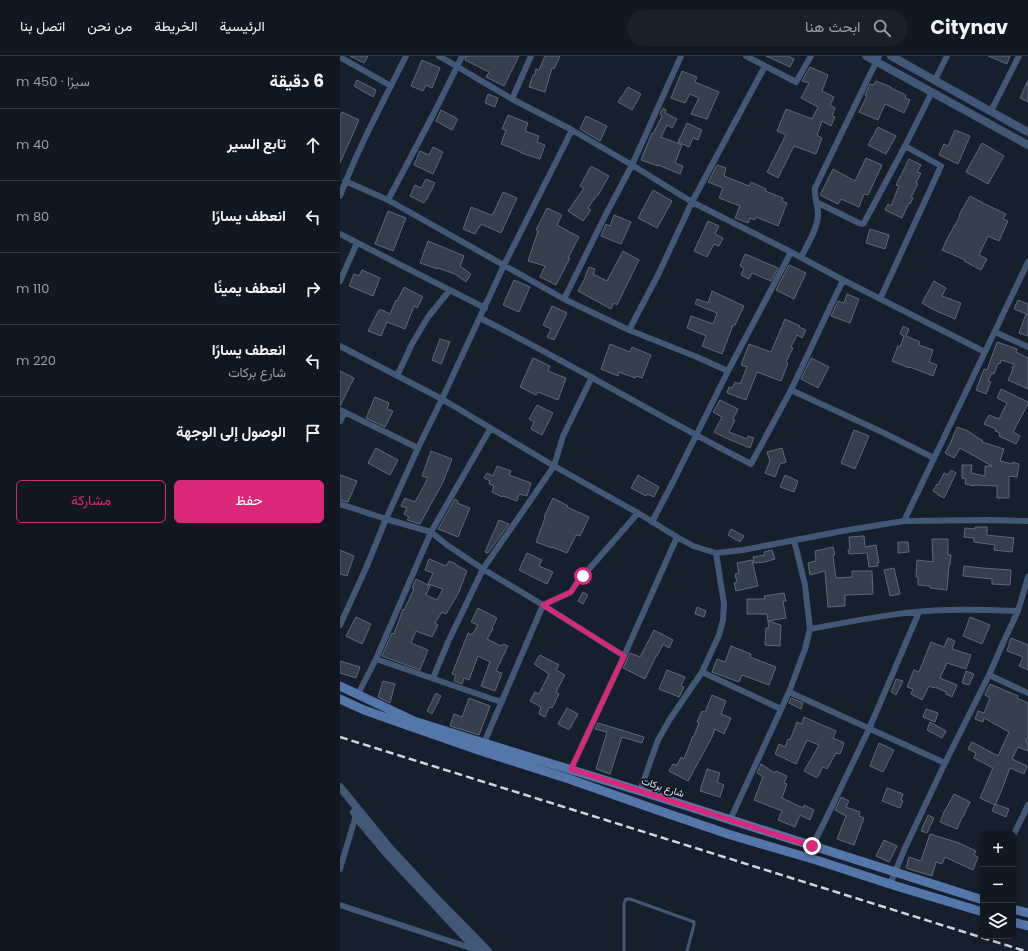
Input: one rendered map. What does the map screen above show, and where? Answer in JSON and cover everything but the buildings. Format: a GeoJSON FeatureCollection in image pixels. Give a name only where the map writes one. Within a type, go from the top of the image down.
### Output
{"type":"FeatureCollection","features":[{"type":"Feature","properties":{"kind":"main road","name":"شارع بركات"},"geometry":{"type":"LineString","coordinates":[[340,686],[414,721],[571,769],[980,899]]}},
{"type":"Feature","properties":{"kind":"main road"},"geometry":{"type":"LineString","coordinates":[[340,700],[480,751],[570,779],[731,835],[980,911]]}},
{"type":"Feature","properties":{"kind":"main road"},"geometry":{"type":"LineString","coordinates":[[1016,910],[1028,913]]}},
{"type":"Feature","properties":{"kind":"main road"},"geometry":{"type":"LineString","coordinates":[[1016,923],[1028,926]]}},
{"type":"Feature","properties":{"kind":"street"},"geometry":{"type":"LineString","coordinates":[[340,196],[345,181],[370,127],[406,56]]}},
{"type":"Feature","properties":{"kind":"street"},"geometry":{"type":"LineString","coordinates":[[439,56],[512,99],[572,130],[692,202],[985,352]]}},
{"type":"Feature","properties":{"kind":"street"},"geometry":{"type":"LineString","coordinates":[[388,200],[462,56]]}},
{"type":"Feature","properties":{"kind":"street"},"geometry":{"type":"LineString","coordinates":[[512,99],[531,56]]}},
{"type":"Feature","properties":{"kind":"street"},"geometry":{"type":"LineString","coordinates":[[564,300],[632,165],[681,56]]}},
{"type":"Feature","properties":{"kind":"street"},"geometry":{"type":"LineString","coordinates":[[746,56],[796,82],[811,56]]}},
{"type":"Feature","properties":{"kind":"street"},"geometry":{"type":"LineString","coordinates":[[866,56],[878,59],[932,92],[1028,145]]}},
{"type":"Feature","properties":{"kind":"street"},"geometry":{"type":"LineString","coordinates":[[891,56],[1028,132]]}},
{"type":"Feature","properties":{"kind":"street"},"geometry":{"type":"LineString","coordinates":[[936,80],[946,56]]}},
{"type":"Feature","properties":{"kind":"street"},"geometry":{"type":"LineString","coordinates":[[991,111],[1019,56]]}},
{"type":"Feature","properties":{"kind":"street"},"geometry":{"type":"LineString","coordinates":[[340,57],[391,86]]}},
{"type":"Feature","properties":{"kind":"street"},"geometry":{"type":"LineString","coordinates":[[801,257],[818,220],[818,212],[814,196],[815,188],[878,59]]}},
{"type":"Feature","properties":{"kind":"street"},"geometry":{"type":"LineString","coordinates":[[629,330],[658,275],[692,202],[765,66]]}},
{"type":"Feature","properties":{"kind":"street"},"geometry":{"type":"LineString","coordinates":[[816,202],[862,224],[864,223],[932,92]]}},
{"type":"Feature","properties":{"kind":"street"},"geometry":{"type":"LineString","coordinates":[[340,625],[418,448],[504,265],[572,130]]}},
{"type":"Feature","properties":{"kind":"street"},"geometry":{"type":"LineString","coordinates":[[880,299],[942,166],[905,146]]}},
{"type":"Feature","properties":{"kind":"street"},"geometry":{"type":"LineString","coordinates":[[345,181],[388,200],[564,300],[629,330],[662,342],[728,371]]}},
{"type":"Feature","properties":{"kind":"street"},"geometry":{"type":"LineString","coordinates":[[340,234],[449,291],[485,308]]}},
{"type":"Feature","properties":{"kind":"street"},"geometry":{"type":"LineString","coordinates":[[340,281],[357,243]]}},
{"type":"Feature","properties":{"kind":"street"},"geometry":{"type":"LineString","coordinates":[[652,522],[674,482],[728,371],[791,252]]}},
{"type":"Feature","properties":{"kind":"street"},"geometry":{"type":"LineString","coordinates":[[904,521],[1028,262]]}},
{"type":"Feature","properties":{"kind":"street"},"geometry":{"type":"LineString","coordinates":[[480,318],[592,377],[696,436],[750,464],[791,390],[843,280]]}},
{"type":"Feature","properties":{"kind":"street"},"geometry":{"type":"LineString","coordinates":[[397,376],[412,344],[428,317],[449,291]]}},
{"type":"Feature","properties":{"kind":"street"},"geometry":{"type":"LineString","coordinates":[[995,332],[1028,347]]}},
{"type":"Feature","properties":{"kind":"street"},"geometry":{"type":"LineString","coordinates":[[340,346],[442,399],[554,466],[693,546],[716,553],[743,550],[904,521],[1028,521]]}},
{"type":"Feature","properties":{"kind":"street"},"geometry":{"type":"LineString","coordinates":[[433,678],[448,642],[483,569],[554,466],[563,436],[592,377]]}},
{"type":"Feature","properties":{"kind":"street"},"geometry":{"type":"LineString","coordinates":[[791,390],[934,458]]}},
{"type":"Feature","properties":{"kind":"street"},"geometry":{"type":"LineString","coordinates":[[340,422],[342,411],[418,448]]}},
{"type":"Feature","properties":{"kind":"street"},"geometry":{"type":"LineString","coordinates":[[358,694],[376,659],[431,532],[490,428]]}},
{"type":"Feature","properties":{"kind":"street"},"geometry":{"type":"LineString","coordinates":[[340,504],[431,532],[447,545],[483,569],[624,656]]}},
{"type":"Feature","properties":{"kind":"street"},"geometry":{"type":"LineString","coordinates":[[484,743],[543,605],[571,592],[576,584],[638,513]]}},
{"type":"Feature","properties":{"kind":"street"},"geometry":{"type":"LineString","coordinates":[[571,769],[624,656],[677,537]]}},
{"type":"Feature","properties":{"kind":"street"},"geometry":{"type":"LineString","coordinates":[[730,820],[789,692],[797,672],[810,629],[805,585],[794,540]]}},
{"type":"Feature","properties":{"kind":"street"},"geometry":{"type":"LineString","coordinates":[[640,791],[658,740],[670,719],[702,672],[719,636],[723,620],[724,604],[716,553]]}},
{"type":"Feature","properties":{"kind":"street"},"geometry":{"type":"LineString","coordinates":[[890,884],[905,848],[945,763],[989,675],[1018,612],[1028,577]]}},
{"type":"Feature","properties":{"kind":"street"},"geometry":{"type":"LineString","coordinates":[[810,629],[919,612],[947,610],[1018,612]]}},
{"type":"Feature","properties":{"kind":"street"},"geometry":{"type":"LineString","coordinates":[[812,846],[869,729],[919,612]]}},
{"type":"Feature","properties":{"kind":"street"},"geometry":{"type":"LineString","coordinates":[[376,659],[501,702]]}},
{"type":"Feature","properties":{"kind":"street"},"geometry":{"type":"LineString","coordinates":[[702,672],[781,709]]}},
{"type":"Feature","properties":{"kind":"street"},"geometry":{"type":"LineString","coordinates":[[989,675],[1028,693]]}},
{"type":"Feature","properties":{"kind":"street"},"geometry":{"type":"LineString","coordinates":[[789,692],[945,763]]}},
{"type":"Feature","properties":{"kind":"street"},"geometry":{"type":"LineString","coordinates":[[340,788],[388,846],[457,924],[478,951]]}},
{"type":"Feature","properties":{"kind":"street"},"geometry":{"type":"LineString","coordinates":[[340,796],[388,855],[457,924],[488,951]]}},
{"type":"Feature","properties":{"kind":"street"},"geometry":{"type":"LineString","coordinates":[[1015,831],[1028,805]]}},
{"type":"Feature","properties":{"kind":"street"},"geometry":{"type":"LineString","coordinates":[[340,869],[356,815]]}},
{"type":"Feature","properties":{"kind":"street"},"geometry":{"type":"LineString","coordinates":[[340,905],[478,951]]}},
{"type":"Feature","properties":{"kind":"lane"},"geometry":{"type":"LineString","coordinates":[[624,951],[624,903],[626,899],[630,898],[692,920],[694,925],[687,951]]}},
{"type":"Feature","properties":{"kind":"railway"},"geometry":{"type":"LineString","coordinates":[[340,737],[1025,951]]}},
{"type":"Feature","properties":{"kind":"route"},"geometry":{"type":"LineString","coordinates":[[583,576],[571,592],[543,605],[624,656],[571,769],[812,846]]}}]}
